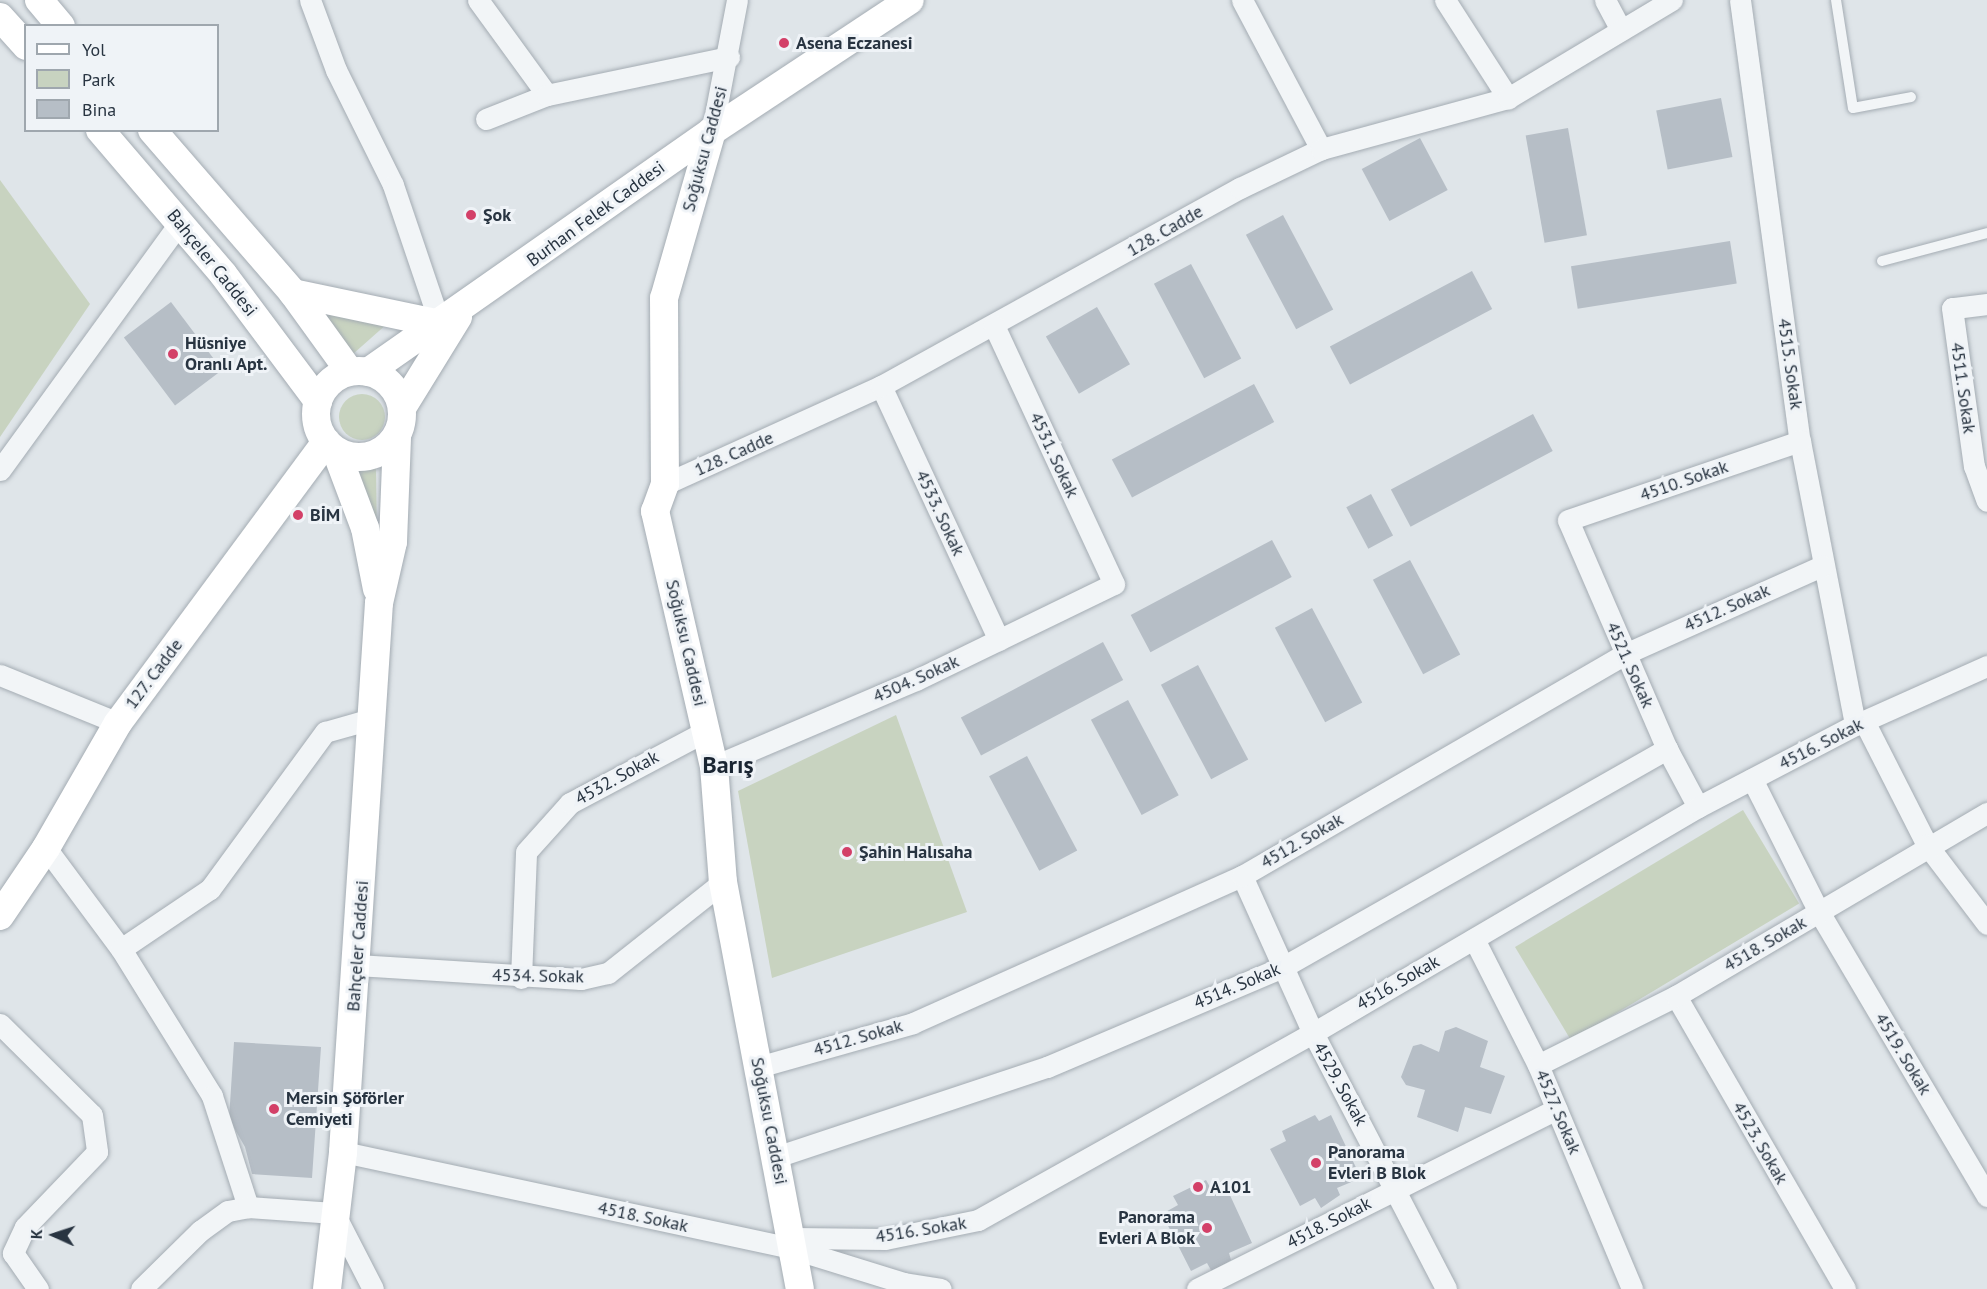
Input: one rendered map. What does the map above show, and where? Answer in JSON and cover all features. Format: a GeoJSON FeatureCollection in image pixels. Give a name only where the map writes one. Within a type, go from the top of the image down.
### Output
{"type":"FeatureCollection","features":[{"type":"Feature","properties":{"kind":"street"},"geometry":{"type":"LineString","coordinates":[[39,0],[59,24]]}},
{"type":"Feature","properties":{"kind":"street"},"geometry":{"type":"LineString","coordinates":[[310,0],[336,70],[393,185],[451,317]]}},
{"type":"Feature","properties":{"kind":"street"},"geometry":{"type":"LineString","coordinates":[[478,0],[548,94]]}},
{"type":"Feature","properties":{"kind":"street","name":"Soğuksu Caddesi"},"geometry":{"type":"LineString","coordinates":[[737,0],[729,57],[712,131],[664,298],[665,484],[655,511],[714,766],[723,882],[794,1243],[800,1289]]}},
{"type":"Feature","properties":{"kind":"street","name":"Burhan Felek Caddesi"},"geometry":{"type":"LineString","coordinates":[[359,372],[451,317],[712,131],[910,0]]}},
{"type":"Feature","properties":{"kind":"street"},"geometry":{"type":"LineString","coordinates":[[1242,0],[1321,149]]}},
{"type":"Feature","properties":{"kind":"street"},"geometry":{"type":"LineString","coordinates":[[1445,0],[1508,98]]}},
{"type":"Feature","properties":{"kind":"street"},"geometry":{"type":"LineString","coordinates":[[1605,0],[1621,30]]}},
{"type":"Feature","properties":{"kind":"street","name":"128. Cadde"},"geometry":{"type":"LineString","coordinates":[[665,484],[880,386],[994,326],[1240,188],[1321,149],[1508,98],[1672,0]]}},
{"type":"Feature","properties":{"kind":"street","name":"4515. Sokak"},"geometry":{"type":"LineString","coordinates":[[1740,0],[1800,441],[1822,566],[1859,723],[1927,845],[1987,924]]}},
{"type":"Feature","properties":{"kind":"street"},"geometry":{"type":"LineString","coordinates":[[0,17],[24,44]]}},
{"type":"Feature","properties":{"kind":"street"},"geometry":{"type":"LineString","coordinates":[[486,119],[548,94],[729,57]]}},
{"type":"Feature","properties":{"kind":"street","name":"Bahçeler Caddesi"},"geometry":{"type":"LineString","coordinates":[[102,132],[180,222],[318,401]]}},
{"type":"Feature","properties":{"kind":"street"},"geometry":{"type":"LineString","coordinates":[[154,132],[359,372],[389,384],[402,408]]}},
{"type":"Feature","properties":{"kind":"street"},"geometry":{"type":"LineString","coordinates":[[0,470],[180,222]]}},
{"type":"Feature","properties":{"kind":"street"},"geometry":{"type":"LineString","coordinates":[[292,293],[451,317]]}},
{"type":"Feature","properties":{"kind":"street","name":"4511. Sokak"},"geometry":{"type":"LineString","coordinates":[[1987,304],[1952,308],[1974,466],[1987,501]]}},
{"type":"Feature","properties":{"kind":"street"},"geometry":{"type":"LineString","coordinates":[[379,603],[393,542],[397,436],[402,408],[451,317]]}},
{"type":"Feature","properties":{"kind":"street","name":"4531. Sokak"},"geometry":{"type":"LineString","coordinates":[[994,326],[1114,584]]}},
{"type":"Feature","properties":{"kind":"street"},"geometry":{"type":"LineString","coordinates":[[359,372],[325,388],[318,401],[316,415],[365,528],[379,603]]}},
{"type":"Feature","properties":{"kind":"street","name":"4533. Sokak"},"geometry":{"type":"LineString","coordinates":[[880,386],[999,640]]}},
{"type":"Feature","properties":{"kind":"street"},"geometry":{"type":"LineString","coordinates":[[331,447],[363,458],[388,447],[397,436]]}},
{"type":"Feature","properties":{"kind":"street","name":"4510. Sokak"},"geometry":{"type":"LineString","coordinates":[[1568,520],[1800,441]]}},
{"type":"Feature","properties":{"kind":"street","name":"127. Cadde"},"geometry":{"type":"LineString","coordinates":[[0,916],[46,848],[118,723],[331,447]]}},
{"type":"Feature","properties":{"kind":"street","name":"4521. Sokak"},"geometry":{"type":"LineString","coordinates":[[1568,520],[1667,749],[1698,807]]}},
{"type":"Feature","properties":{"kind":"street","name":"4512. Sokak"},"geometry":{"type":"LineString","coordinates":[[759,1067],[913,1023],[1242,876],[1625,654],[1822,566]]}},
{"type":"Feature","properties":{"kind":"street","name":"4504. Sokak"},"geometry":{"type":"LineString","coordinates":[[714,766],[999,640],[1114,584]]}},
{"type":"Feature","properties":{"kind":"street","name":"Bahçeler Caddesi"},"geometry":{"type":"LineString","coordinates":[[327,1289],[334,1213],[343,1152],[374,718],[379,603]]}},
{"type":"Feature","properties":{"kind":"street","name":"4516. Sokak"},"geometry":{"type":"LineString","coordinates":[[794,1243],[885,1239],[978,1220],[1312,1033],[1698,807],[1859,723],[1987,666]]}},
{"type":"Feature","properties":{"kind":"street"},"geometry":{"type":"LineString","coordinates":[[0,675],[118,723]]}},
{"type":"Feature","properties":{"kind":"street"},"geometry":{"type":"LineString","coordinates":[[121,949],[210,889],[325,732],[374,718]]}},
{"type":"Feature","properties":{"kind":"street","name":"4532. Sokak"},"geometry":{"type":"LineString","coordinates":[[521,978],[526,852],[570,803],[706,730]]}},
{"type":"Feature","properties":{"kind":"street","name":"4514. Sokak"},"geometry":{"type":"LineString","coordinates":[[776,1157],[1047,1067],[1283,967],[1667,749]]}},
{"type":"Feature","properties":{"kind":"street","name":"4519. Sokak"},"geometry":{"type":"LineString","coordinates":[[1752,779],[1819,912],[1987,1196]]}},
{"type":"Feature","properties":{"kind":"street","name":"4518. Sokak"},"geometry":{"type":"LineString","coordinates":[[1538,1065],[1676,996],[1927,845],[1987,813]]}},
{"type":"Feature","properties":{"kind":"street"},"geometry":{"type":"LineString","coordinates":[[46,848],[121,949],[212,1096],[248,1207]]}},
{"type":"Feature","properties":{"kind":"street","name":"4529. Sokak"},"geometry":{"type":"LineString","coordinates":[[1242,876],[1312,1033],[1446,1289]]}},
{"type":"Feature","properties":{"kind":"street","name":"4534. Sokak"},"geometry":{"type":"LineString","coordinates":[[357,965],[521,978],[581,979],[608,973],[723,882]]}},
{"type":"Feature","properties":{"kind":"street","name":"4527. Sokak"},"geometry":{"type":"LineString","coordinates":[[1474,939],[1538,1065],[1632,1289]]}},
{"type":"Feature","properties":{"kind":"street","name":"4523. Sokak"},"geometry":{"type":"LineString","coordinates":[[1676,996],[1845,1289]]}},
{"type":"Feature","properties":{"kind":"street"},"geometry":{"type":"LineString","coordinates":[[0,1024],[92,1115],[97,1152],[25,1227],[13,1253],[38,1289]]}},
{"type":"Feature","properties":{"kind":"street","name":"4518. Sokak"},"geometry":{"type":"LineString","coordinates":[[1197,1289],[1557,1109]]}},
{"type":"Feature","properties":{"kind":"street","name":"4518. Sokak"},"geometry":{"type":"LineString","coordinates":[[343,1152],[794,1243],[905,1286],[941,1289]]}},
{"type":"Feature","properties":{"kind":"street"},"geometry":{"type":"LineString","coordinates":[[141,1289],[200,1231],[228,1211],[248,1207],[334,1213],[373,1289]]}},
{"type":"Feature","properties":{"kind":"lane"},"geometry":{"type":"LineString","coordinates":[[1836,0],[1853,108],[1911,97]]}},
{"type":"Feature","properties":{"kind":"lane"},"geometry":{"type":"LineString","coordinates":[[1882,261],[1987,233]]}},
{"type":"Feature","properties":{"kind":"green space"},"geometry":{"type":"Polygon","coordinates":[[[0,180],[90,304],[0,437],[0,180]]]}},
{"type":"Feature","properties":{"kind":"green space"},"geometry":{"type":"Polygon","coordinates":[[[321,310],[388,323],[353,354],[321,310]]]}},
{"type":"Feature","properties":{"kind":"green space"},"geometry":{"type":"Polygon","coordinates":[[[362,394],[378,401],[385,417],[378,433],[362,440],[346,433],[339,417],[346,401],[362,394]]]}},
{"type":"Feature","properties":{"kind":"green space"},"geometry":{"type":"Polygon","coordinates":[[[376,466],[377,542],[354,467],[376,466]]]}},
{"type":"Feature","properties":{"kind":"green space","name":"Şahin Halısaha"},"geometry":{"type":"Polygon","coordinates":[[[896,715],[967,912],[772,978],[738,791],[896,715]]]}},
{"type":"Feature","properties":{"kind":"green space"},"geometry":{"type":"Polygon","coordinates":[[[1743,810],[1799,903],[1571,1040],[1515,947],[1743,810]]]}},
{"type":"Feature","properties":{"kind":"building"},"geometry":{"type":"Polygon","coordinates":[[[1721,98],[1732,157],[1668,169],[1656,111],[1721,98]]]}},
{"type":"Feature","properties":{"kind":"building"},"geometry":{"type":"Polygon","coordinates":[[[1568,128],[1587,235],[1545,243],[1526,135],[1568,128]]]}},
{"type":"Feature","properties":{"kind":"building"},"geometry":{"type":"Polygon","coordinates":[[[1420,138],[1448,190],[1389,221],[1362,169],[1420,138]]]}},
{"type":"Feature","properties":{"kind":"building"},"geometry":{"type":"Polygon","coordinates":[[[1283,215],[1333,309],[1296,329],[1246,235],[1283,215]]]}},
{"type":"Feature","properties":{"kind":"building"},"geometry":{"type":"Polygon","coordinates":[[[1730,241],[1737,283],[1578,309],[1571,266],[1730,241]]]}},
{"type":"Feature","properties":{"kind":"building"},"geometry":{"type":"Polygon","coordinates":[[[1191,264],[1241,358],[1204,378],[1154,284],[1191,264]]]}},
{"type":"Feature","properties":{"kind":"building"},"geometry":{"type":"Polygon","coordinates":[[[1472,271],[1492,309],[1350,385],[1330,347],[1472,271]]]}},
{"type":"Feature","properties":{"kind":"building","name":"Hüsniye Oranlı Apt."},"geometry":{"type":"Polygon","coordinates":[[[171,302],[222,370],[175,405],[124,338],[171,302]]]}},
{"type":"Feature","properties":{"kind":"building"},"geometry":{"type":"Polygon","coordinates":[[[1097,307],[1130,364],[1079,394],[1046,337],[1097,307]]]}},
{"type":"Feature","properties":{"kind":"building"},"geometry":{"type":"Polygon","coordinates":[[[1254,384],[1274,422],[1132,498],[1112,460],[1254,384]]]}},
{"type":"Feature","properties":{"kind":"building"},"geometry":{"type":"Polygon","coordinates":[[[1533,414],[1553,451],[1411,527],[1391,490],[1533,414]]]}},
{"type":"Feature","properties":{"kind":"building"},"geometry":{"type":"Polygon","coordinates":[[[1371,494],[1393,535],[1368,549],[1346,507],[1371,494]]]}},
{"type":"Feature","properties":{"kind":"building"},"geometry":{"type":"Polygon","coordinates":[[[1272,540],[1292,577],[1150,652],[1131,615],[1272,540]]]}},
{"type":"Feature","properties":{"kind":"building"},"geometry":{"type":"Polygon","coordinates":[[[1410,560],[1460,654],[1423,674],[1373,580],[1410,560]]]}},
{"type":"Feature","properties":{"kind":"building"},"geometry":{"type":"Polygon","coordinates":[[[1312,608],[1362,702],[1325,722],[1275,628],[1312,608]]]}},
{"type":"Feature","properties":{"kind":"building"},"geometry":{"type":"Polygon","coordinates":[[[1103,642],[1123,680],[981,756],[961,718],[1103,642]]]}},
{"type":"Feature","properties":{"kind":"building"},"geometry":{"type":"Polygon","coordinates":[[[1198,665],[1248,759],[1211,779],[1161,685],[1198,665]]]}},
{"type":"Feature","properties":{"kind":"building"},"geometry":{"type":"Polygon","coordinates":[[[1128,700],[1179,795],[1142,815],[1091,720],[1128,700]]]}},
{"type":"Feature","properties":{"kind":"building"},"geometry":{"type":"Polygon","coordinates":[[[1027,756],[1077,850],[1039,871],[989,776],[1027,756]]]}},
{"type":"Feature","properties":{"kind":"building"},"geometry":{"type":"Polygon","coordinates":[[[1456,1027],[1488,1041],[1480,1067],[1505,1076],[1491,1114],[1465,1107],[1458,1132],[1417,1117],[1425,1090],[1406,1085],[1401,1077],[1413,1046],[1421,1044],[1439,1052],[1445,1031],[1456,1027]]]}},
{"type":"Feature","properties":{"kind":"building","name":"Mersin Şöförler Cemiyeti"},"geometry":{"type":"Polygon","coordinates":[[[234,1042],[321,1047],[312,1178],[252,1174],[245,1147],[229,1119],[234,1042]]]}},
{"type":"Feature","properties":{"kind":"building","name":"Panorama Evleri B Blok"},"geometry":{"type":"Polygon","coordinates":[[[1315,1115],[1319,1121],[1331,1115],[1361,1178],[1337,1188],[1340,1195],[1321,1208],[1315,1198],[1300,1206],[1270,1149],[1286,1141],[1282,1131],[1315,1115]]]}},
{"type":"Feature","properties":{"kind":"building","name":"Panorama Evleri A Blok"},"geometry":{"type":"Polygon","coordinates":[[[1206,1180],[1210,1187],[1223,1180],[1252,1243],[1229,1253],[1231,1260],[1212,1272],[1207,1263],[1191,1271],[1162,1214],[1178,1205],[1173,1196],[1206,1180]]]}},
{"type":"Feature","properties":{"kind":"place","name":"Asena Eczanesi"},"geometry":{"type":"Point","coordinates":[784,43]}},
{"type":"Feature","properties":{"kind":"place","name":"Şok"},"geometry":{"type":"Point","coordinates":[471,215]}},
{"type":"Feature","properties":{"kind":"place","name":"Hüsniye Oranlı Apt."},"geometry":{"type":"Point","coordinates":[173,354]}},
{"type":"Feature","properties":{"kind":"place","name":"BİM"},"geometry":{"type":"Point","coordinates":[298,515]}},
{"type":"Feature","properties":{"kind":"place","name":"Şahin Halısaha"},"geometry":{"type":"Point","coordinates":[847,852]}},
{"type":"Feature","properties":{"kind":"place","name":"Mersin Şöförler Cemiyeti"},"geometry":{"type":"Point","coordinates":[274,1109]}},
{"type":"Feature","properties":{"kind":"place","name":"Panorama Evleri B Blok"},"geometry":{"type":"Point","coordinates":[1316,1163]}},
{"type":"Feature","properties":{"kind":"place","name":"A101"},"geometry":{"type":"Point","coordinates":[1198,1187]}},
{"type":"Feature","properties":{"kind":"place","name":"Panorama Evleri A Blok"},"geometry":{"type":"Point","coordinates":[1207,1228]}},
{"type":"Feature","properties":{"kind":"district","name":"Barış"},"geometry":{"type":"Point","coordinates":[728,765]}}]}
